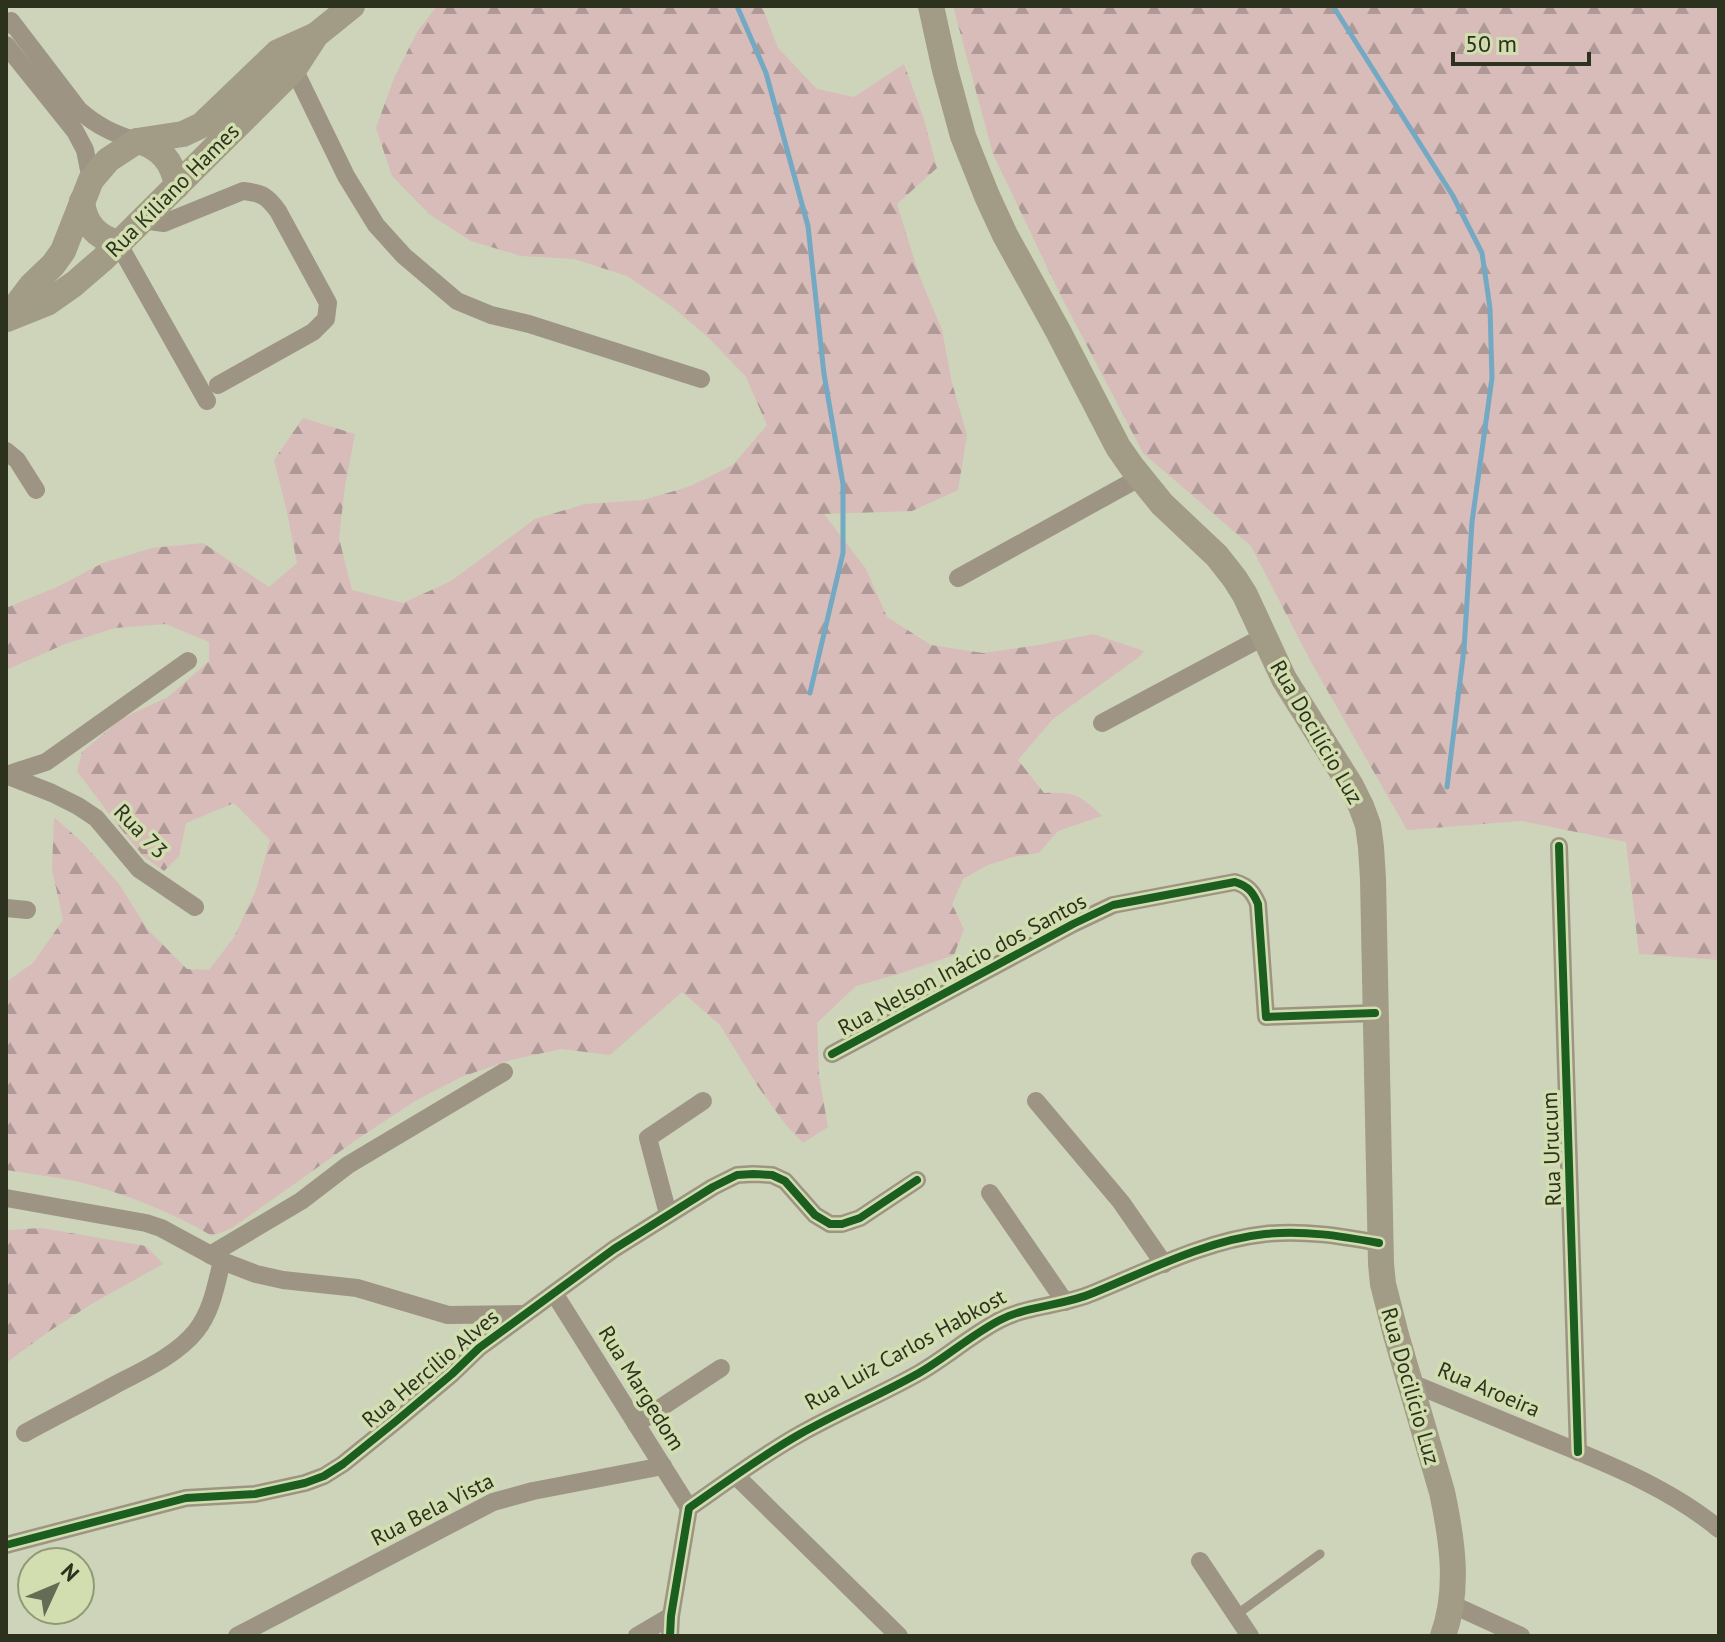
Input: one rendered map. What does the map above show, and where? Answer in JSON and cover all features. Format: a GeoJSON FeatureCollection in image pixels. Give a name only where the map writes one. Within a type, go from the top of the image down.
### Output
{"type":"FeatureCollection","features":[{"type":"Feature","properties":{"kind":"main road","name":"Rua Kiliano Hames"},"geometry":{"type":"LineString","coordinates":[[6,319],[63,251],[86,190],[108,160],[137,141],[193,130],[210,119],[278,52],[316,35],[352,6]]}},
{"type":"Feature","properties":{"kind":"main road","name":"Rua Docilício Luz"},"geometry":{"type":"LineString","coordinates":[[931,6],[954,106],[972,161],[1005,235],[1118,447],[1162,504],[1204,542],[1235,579],[1299,706],[1351,786],[1368,825],[1373,879],[1379,1243],[1383,1284],[1447,1518],[1453,1572],[1450,1616],[1443,1636]]}},
{"type":"Feature","properties":{"kind":"main road","name":"Rua Kiliano Hames"},"geometry":{"type":"LineString","coordinates":[[6,319],[47,303],[74,284],[294,69],[316,35]]}},
{"type":"Feature","properties":{"kind":"main road"},"geometry":{"type":"LineString","coordinates":[[137,141],[153,146],[166,157],[172,166],[177,186]]}},
{"type":"Feature","properties":{"kind":"main road"},"geometry":{"type":"LineString","coordinates":[[86,190],[85,216],[94,231],[118,243]]}},
{"type":"Feature","properties":{"kind":"street"},"geometry":{"type":"LineString","coordinates":[[6,25],[11,21],[89,120],[112,133],[137,141]]}},
{"type":"Feature","properties":{"kind":"street"},"geometry":{"type":"LineString","coordinates":[[6,45],[75,131],[85,150],[86,190]]}},
{"type":"Feature","properties":{"kind":"street"},"geometry":{"type":"LineString","coordinates":[[294,69],[346,176],[376,225],[404,256],[457,301],[491,315],[529,324],[701,379]]}},
{"type":"Feature","properties":{"kind":"street"},"geometry":{"type":"LineString","coordinates":[[142,220],[164,223],[243,191],[268,198],[328,303],[326,319],[313,332],[218,385]]}},
{"type":"Feature","properties":{"kind":"street"},"geometry":{"type":"LineString","coordinates":[[118,243],[207,401]]}},
{"type":"Feature","properties":{"kind":"street"},"geometry":{"type":"LineString","coordinates":[[6,451],[17,460],[36,490]]}},
{"type":"Feature","properties":{"kind":"street"},"geometry":{"type":"LineString","coordinates":[[958,578],[1139,478]]}},
{"type":"Feature","properties":{"kind":"street"},"geometry":{"type":"LineString","coordinates":[[1102,723],[1263,637]]}},
{"type":"Feature","properties":{"kind":"street"},"geometry":{"type":"LineString","coordinates":[[6,775],[46,762],[188,661]]}},
{"type":"Feature","properties":{"kind":"street","name":"Rua 73"},"geometry":{"type":"LineString","coordinates":[[6,775],[78,806],[96,818],[139,869],[195,907]]}},
{"type":"Feature","properties":{"kind":"street","name":"Rua Urucum"},"geometry":{"type":"LineString","coordinates":[[1559,846],[1578,1452]]}},
{"type":"Feature","properties":{"kind":"street","name":"Rua Nelson Inácio dos Santos"},"geometry":{"type":"LineString","coordinates":[[832,1054],[1113,905],[1235,882],[1253,892],[1258,904],[1266,1017],[1375,1013]]}},
{"type":"Feature","properties":{"kind":"street"},"geometry":{"type":"LineString","coordinates":[[6,908],[27,910]]}},
{"type":"Feature","properties":{"kind":"street"},"geometry":{"type":"LineString","coordinates":[[25,1433],[140,1372],[188,1339],[209,1310],[216,1258],[348,1165],[504,1072]]}},
{"type":"Feature","properties":{"kind":"street"},"geometry":{"type":"LineString","coordinates":[[668,1214],[648,1138],[703,1101]]}},
{"type":"Feature","properties":{"kind":"street"},"geometry":{"type":"LineString","coordinates":[[1036,1101],[1121,1202],[1164,1264]]}},
{"type":"Feature","properties":{"kind":"street","name":"Rua Hercílio Alves"},"geometry":{"type":"LineString","coordinates":[[6,1545],[186,1498],[255,1494],[324,1476],[343,1464],[452,1374],[479,1348],[614,1249],[737,1175],[772,1175],[785,1181],[815,1215],[830,1224],[860,1218],[917,1180]]}},
{"type":"Feature","properties":{"kind":"street"},"geometry":{"type":"LineString","coordinates":[[990,1193],[1065,1302]]}},
{"type":"Feature","properties":{"kind":"street"},"geometry":{"type":"LineString","coordinates":[[6,1198],[146,1223],[256,1274],[376,1292],[448,1315],[525,1314]]}},
{"type":"Feature","properties":{"kind":"street","name":"Rua Luiz Carlos Habkost"},"geometry":{"type":"LineString","coordinates":[[689,1508],[798,1435],[920,1372],[1001,1319],[1021,1311],[1081,1298],[1205,1248],[1261,1234],[1328,1234],[1379,1243]]}},
{"type":"Feature","properties":{"kind":"street","name":"Rua Margedom"},"geometry":{"type":"LineString","coordinates":[[554,1293],[689,1508]]}},
{"type":"Feature","properties":{"kind":"street"},"geometry":{"type":"LineString","coordinates":[[636,1424],[721,1368]]}},
{"type":"Feature","properties":{"kind":"street","name":"Rua Aroeira"},"geometry":{"type":"LineString","coordinates":[[1409,1382],[1654,1486],[1719,1529]]}},
{"type":"Feature","properties":{"kind":"street","name":"Rua Bela Vista"},"geometry":{"type":"LineString","coordinates":[[237,1636],[493,1502],[663,1466]]}},
{"type":"Feature","properties":{"kind":"street"},"geometry":{"type":"LineString","coordinates":[[736,1476],[899,1636]]}},
{"type":"Feature","properties":{"kind":"street"},"geometry":{"type":"LineString","coordinates":[[670,1636],[689,1508]]}},
{"type":"Feature","properties":{"kind":"street"},"geometry":{"type":"LineString","coordinates":[[1200,1561],[1250,1636]]}},
{"type":"Feature","properties":{"kind":"street"},"geometry":{"type":"LineString","coordinates":[[1451,1604],[1521,1636]]}},
{"type":"Feature","properties":{"kind":"street"},"geometry":{"type":"LineString","coordinates":[[637,1636],[671,1616]]}},
{"type":"Feature","properties":{"kind":"lane"},"geometry":{"type":"LineString","coordinates":[[1236,1615],[1320,1554]]}},
{"type":"Feature","properties":{"kind":"green space"},"geometry":{"type":"Polygon","coordinates":[[[437,6],[762,6],[778,48],[817,89],[854,97],[904,64],[937,168],[897,204],[919,275],[942,330],[952,383],[967,435],[958,490],[912,511],[824,514],[866,569],[887,617],[931,645],[983,653],[1093,634],[1144,651],[1053,719],[1018,760],[1044,793],[1076,796],[1102,816],[1058,831],[1039,853],[988,865],[963,879],[952,904],[964,929],[954,955],[856,986],[817,1023],[819,1076],[828,1127],[803,1143],[757,1085],[720,1025],[682,992],[610,1055],[561,1049],[511,1060],[461,1077],[415,1101],[232,1228],[212,1236],[171,1214],[113,1192],[76,1181],[6,1170],[6,982],[33,963],[63,920],[52,869],[54,817],[83,843],[119,884],[148,930],[187,969],[209,970],[234,937],[256,890],[270,840],[234,803],[186,823],[179,856],[164,871],[143,856],[77,771],[82,752],[121,719],[168,697],[209,661],[209,642],[166,624],[115,628],[65,644],[6,670],[6,608],[57,587],[103,563],[152,548],[203,543],[269,587],[297,563],[274,460],[303,418],[355,434],[339,538],[352,590],[403,603],[451,581],[535,519],[585,504],[643,500],[688,487],[733,465],[767,425],[746,377],[709,338],[670,305],[627,276],[574,259],[521,256],[471,241],[429,214],[392,176],[376,128],[394,78],[417,32],[437,6]]]}},
{"type":"Feature","properties":{"kind":"green space"},"geometry":{"type":"Polygon","coordinates":[[[953,6],[1719,6],[1719,960],[1639,954],[1626,842],[1522,821],[1407,830],[1311,662],[1251,546],[1143,453],[1060,294],[993,154],[953,6]]]}},
{"type":"Feature","properties":{"kind":"green space"},"geometry":{"type":"Polygon","coordinates":[[[42,1228],[146,1246],[163,1264],[93,1303],[6,1363],[6,1230],[42,1228]]]}},
{"type":"Feature","properties":{"kind":"waterway"},"geometry":{"type":"LineString","coordinates":[[737,6],[766,73],[808,226],[824,374],[843,484],[843,553],[810,693]]}},
{"type":"Feature","properties":{"kind":"waterway"},"geometry":{"type":"LineString","coordinates":[[1333,6],[1453,196],[1482,253],[1490,308],[1492,378],[1472,522],[1464,649],[1447,787]]}},
{"type":"Feature","properties":{"kind":"cycle path"},"geometry":{"type":"LineString","coordinates":[[1559,846],[1578,1452]]}},
{"type":"Feature","properties":{"kind":"cycle path"},"geometry":{"type":"LineString","coordinates":[[832,1054],[1113,905],[1235,882],[1250,890],[1258,904],[1266,1017],[1375,1013]]}},
{"type":"Feature","properties":{"kind":"cycle path"},"geometry":{"type":"LineString","coordinates":[[6,1545],[186,1498],[255,1494],[324,1476],[395,1422],[479,1348],[614,1249],[737,1175],[772,1175],[785,1181],[815,1215],[830,1224],[860,1218],[917,1180]]}},
{"type":"Feature","properties":{"kind":"cycle path"},"geometry":{"type":"LineString","coordinates":[[670,1636],[689,1508],[786,1442],[919,1373],[1000,1320],[1023,1311],[1082,1297],[1178,1258],[1243,1237],[1308,1233],[1379,1243]]}}]}
